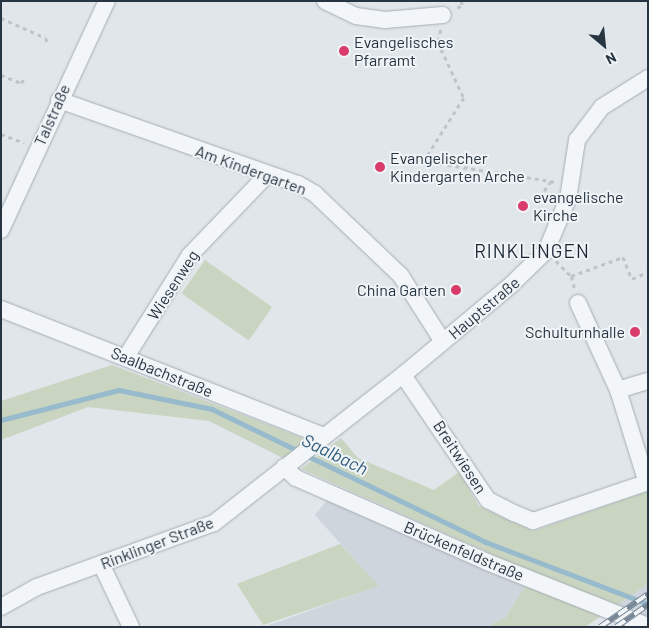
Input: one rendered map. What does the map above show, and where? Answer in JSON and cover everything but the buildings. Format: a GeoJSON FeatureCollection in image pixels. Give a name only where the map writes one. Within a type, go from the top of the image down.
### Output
{"type":"FeatureCollection","features":[{"type":"Feature","properties":{"kind":"street","name":"Talstraße"},"geometry":{"type":"LineString","coordinates":[[1,230],[58,100],[107,1]]}},
{"type":"Feature","properties":{"kind":"street"},"geometry":{"type":"LineString","coordinates":[[325,1],[356,16],[385,20],[443,15]]}},
{"type":"Feature","properties":{"kind":"street","name":"Hauptstraße"},"geometry":{"type":"LineString","coordinates":[[320,438],[403,375],[546,251],[566,205],[577,140],[602,107],[648,78]]}},
{"type":"Feature","properties":{"kind":"street","name":"Am Kindergarten"},"geometry":{"type":"LineString","coordinates":[[58,100],[267,175],[298,184],[315,194],[401,276],[442,342]]}},
{"type":"Feature","properties":{"kind":"street","name":"Wiesenweg"},"geometry":{"type":"LineString","coordinates":[[126,358],[190,255],[267,175]]}},
{"type":"Feature","properties":{"kind":"street","name":"Breitwiesen"},"geometry":{"type":"LineString","coordinates":[[403,375],[488,500],[514,513],[533,521],[647,482],[618,390],[578,303]]}},
{"type":"Feature","properties":{"kind":"street","name":"Saalbachstraße"},"geometry":{"type":"LineString","coordinates":[[1,309],[320,438]]}},
{"type":"Feature","properties":{"kind":"street"},"geometry":{"type":"LineString","coordinates":[[618,390],[648,381]]}},
{"type":"Feature","properties":{"kind":"street","name":"Rinklinger Straße"},"geometry":{"type":"LineString","coordinates":[[1,607],[37,587],[214,524],[320,438]]}},
{"type":"Feature","properties":{"kind":"street","name":"Brückenfeldstraße"},"geometry":{"type":"LineString","coordinates":[[288,464],[296,478],[487,562],[648,626]]}},
{"type":"Feature","properties":{"kind":"street"},"geometry":{"type":"LineString","coordinates":[[101,564],[131,627]]}},
{"type":"Feature","properties":{"kind":"path"},"geometry":{"type":"LineString","coordinates":[[443,15],[438,42],[464,98],[424,160],[551,181],[570,182]]}},
{"type":"Feature","properties":{"kind":"path"},"geometry":{"type":"LineString","coordinates":[[1,18],[46,38],[47,42]]}},
{"type":"Feature","properties":{"kind":"path"},"geometry":{"type":"LineString","coordinates":[[1,75],[20,83],[25,78]]}},
{"type":"Feature","properties":{"kind":"path"},"geometry":{"type":"LineString","coordinates":[[1,134],[37,148]]}},
{"type":"Feature","properties":{"kind":"path"},"geometry":{"type":"LineString","coordinates":[[544,191],[551,181]]}},
{"type":"Feature","properties":{"kind":"path"},"geometry":{"type":"LineString","coordinates":[[546,251],[571,276],[578,303]]}},
{"type":"Feature","properties":{"kind":"path"},"geometry":{"type":"LineString","coordinates":[[571,276],[623,257],[632,279],[648,272]]}},
{"type":"Feature","properties":{"kind":"shaded area"},"geometry":{"type":"Polygon","coordinates":[[[338,487],[534,573],[505,618],[486,627],[264,627],[378,586],[315,515],[338,487]]]}},
{"type":"Feature","properties":{"kind":"shaded area"},"geometry":{"type":"Polygon","coordinates":[[[648,584],[648,615],[626,627],[604,614],[648,584]]]}},
{"type":"Feature","properties":{"kind":"green space"},"geometry":{"type":"Polygon","coordinates":[[[205,260],[272,307],[249,341],[181,294],[205,260]]]}},
{"type":"Feature","properties":{"kind":"green space"},"geometry":{"type":"Polygon","coordinates":[[[112,365],[308,440],[285,459],[209,421],[88,407],[1,440],[1,401],[112,365]]]}},
{"type":"Feature","properties":{"kind":"green space"},"geometry":{"type":"Polygon","coordinates":[[[341,438],[358,458],[434,490],[459,472],[479,506],[533,531],[648,491],[648,584],[585,627],[486,627],[505,618],[534,573],[301,469],[341,438]]]}},
{"type":"Feature","properties":{"kind":"green space"},"geometry":{"type":"Polygon","coordinates":[[[340,544],[379,586],[263,625],[237,584],[340,544]]]}},
{"type":"Feature","properties":{"kind":"waterway","name":"Saalbach"},"geometry":{"type":"LineString","coordinates":[[1,420],[119,390],[212,409],[299,451]]}},
{"type":"Feature","properties":{"kind":"waterway","name":"Saalbach"},"geometry":{"type":"LineString","coordinates":[[306,455],[486,542],[648,604]]}},
{"type":"Feature","properties":{"kind":"railway"},"geometry":{"type":"LineString","coordinates":[[600,627],[648,594]]}},
{"type":"Feature","properties":{"kind":"railway"},"geometry":{"type":"LineString","coordinates":[[616,627],[648,605]]}},
{"type":"Feature","properties":{"kind":"place","name":"Evangelisches Pfarramt"},"geometry":{"type":"Point","coordinates":[344,51]}},
{"type":"Feature","properties":{"kind":"place","name":"Evangelischer Kindergarten Arche"},"geometry":{"type":"Point","coordinates":[380,167]}},
{"type":"Feature","properties":{"kind":"place","name":"evangelische Kirche"},"geometry":{"type":"Point","coordinates":[523,206]}},
{"type":"Feature","properties":{"kind":"place","name":"China Garten"},"geometry":{"type":"Point","coordinates":[456,290]}},
{"type":"Feature","properties":{"kind":"place","name":"Schulturnhalle"},"geometry":{"type":"Point","coordinates":[635,332]}},
{"type":"Feature","properties":{"kind":"district","name":"RINKLINGEN"},"geometry":{"type":"Point","coordinates":[532,251]}}]}
